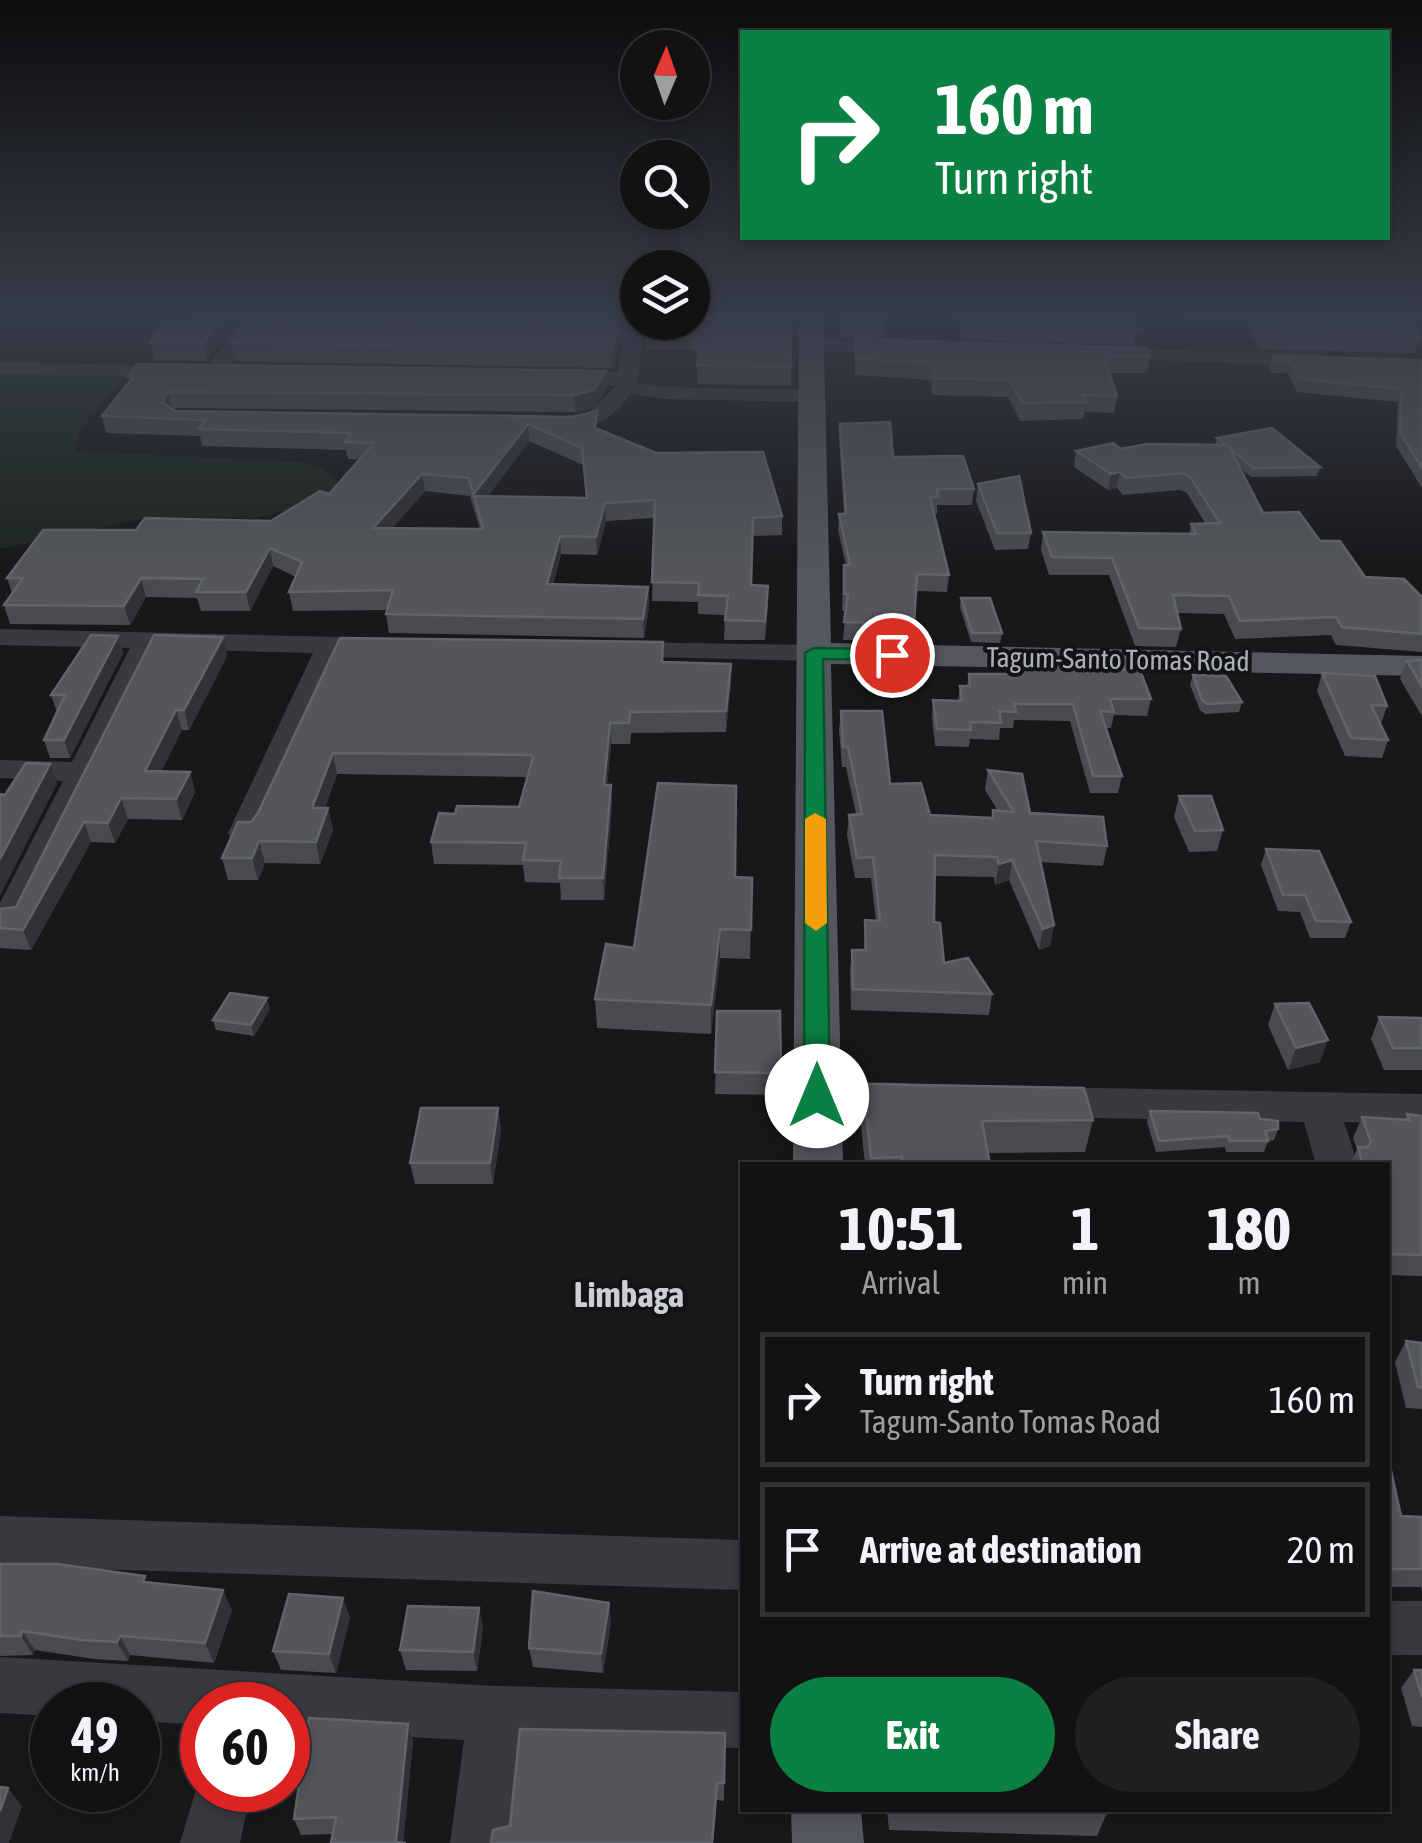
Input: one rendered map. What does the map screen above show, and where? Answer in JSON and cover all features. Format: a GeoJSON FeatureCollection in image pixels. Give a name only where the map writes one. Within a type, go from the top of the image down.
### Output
{"type":"FeatureCollection","features":[{"type":"Feature","properties":{"kind":"main road"},"geometry":{"type":"LineString","coordinates":[[812,397],[818,1162]]}},
{"type":"Feature","properties":{"kind":"main road","name":"Tagum-Santo Tomas Road"},"geometry":{"type":"LineString","coordinates":[[814,653],[1422,666]]}},
{"type":"Feature","properties":{"kind":"main road"},"geometry":{"type":"LineString","coordinates":[[826,1812],[828,1843]]}},
{"type":"Feature","properties":{"kind":"street"},"geometry":{"type":"LineString","coordinates":[[522,422],[591,420],[604,415],[617,397]]}},
{"type":"Feature","properties":{"kind":"street"},"geometry":{"type":"LineString","coordinates":[[0,637],[406,646]]}},
{"type":"Feature","properties":{"kind":"street"},"geometry":{"type":"LineString","coordinates":[[11,916],[148,640]]}},
{"type":"Feature","properties":{"kind":"street"},"geometry":{"type":"LineString","coordinates":[[244,833],[331,645]]}},
{"type":"Feature","properties":{"kind":"street"},"geometry":{"type":"LineString","coordinates":[[590,649],[814,653]]}},
{"type":"Feature","properties":{"kind":"street"},"geometry":{"type":"LineString","coordinates":[[0,769],[82,772]]}},
{"type":"Feature","properties":{"kind":"street"},"geometry":{"type":"LineString","coordinates":[[817,1096],[952,1099]]}},
{"type":"Feature","properties":{"kind":"street"},"geometry":{"type":"LineString","coordinates":[[1010,1101],[1422,1109]]}},
{"type":"Feature","properties":{"kind":"street"},"geometry":{"type":"LineString","coordinates":[[1320,1109],[1336,1162]]}},
{"type":"Feature","properties":{"kind":"street"},"geometry":{"type":"LineString","coordinates":[[0,1541],[740,1565]]}},
{"type":"Feature","properties":{"kind":"street"},"geometry":{"type":"LineString","coordinates":[[1390,1628],[1422,1628]]}},
{"type":"Feature","properties":{"kind":"street"},"geometry":{"type":"LineString","coordinates":[[0,1685],[180,1698]]}},
{"type":"Feature","properties":{"kind":"street"},"geometry":{"type":"LineString","coordinates":[[310,1705],[740,1720]]}},
{"type":"Feature","properties":{"kind":"street"},"geometry":{"type":"LineString","coordinates":[[480,1843],[495,1714]]}},
{"type":"Feature","properties":{"kind":"street"},"geometry":{"type":"LineString","coordinates":[[210,1843],[217,1812]]}},
{"type":"Feature","properties":{"kind":"shaded area"},"geometry":{"type":"Polygon","coordinates":[[[0,397],[108,397],[79,431],[75,451],[302,462],[325,470],[340,485],[299,508],[256,518],[152,517],[0,549],[0,397]]]}},
{"type":"Feature","properties":{"kind":"building"},"geometry":{"type":"Polygon","coordinates":[[[117,397],[165,397],[162,402],[176,411],[574,417],[597,411],[595,428],[656,453],[763,452],[782,516],[753,518],[751,585],[768,586],[765,621],[725,620],[728,596],[698,595],[699,583],[652,582],[655,500],[605,503],[596,537],[560,536],[547,584],[648,587],[643,619],[386,614],[393,590],[289,592],[302,562],[270,548],[246,592],[196,592],[203,579],[141,578],[124,606],[4,605],[23,578],[7,578],[43,530],[136,530],[145,518],[271,521],[320,491],[329,494],[374,443],[345,442],[350,433],[199,429],[205,420],[102,416],[117,397]],[[528,424],[473,495],[469,478],[422,474],[373,528],[483,529],[474,496],[587,498],[582,448],[528,424]]]}},
{"type":"Feature","properties":{"kind":"building"},"geometry":{"type":"Polygon","coordinates":[[[1019,397],[1083,397],[1086,402],[1022,403],[1019,397]]]}},
{"type":"Feature","properties":{"kind":"building"},"geometry":{"type":"Polygon","coordinates":[[[1402,397],[1422,397],[1422,468],[1400,433],[1402,397]]]}},
{"type":"Feature","properties":{"kind":"building"},"geometry":{"type":"Polygon","coordinates":[[[890,422],[893,457],[963,456],[974,489],[937,489],[938,497],[930,497],[949,575],[917,574],[914,624],[844,622],[848,594],[844,594],[844,565],[850,565],[839,514],[846,514],[840,424],[890,422]]]}},
{"type":"Feature","properties":{"kind":"building"},"geometry":{"type":"Polygon","coordinates":[[[1272,428],[1320,467],[1253,468],[1217,438],[1272,428]]]}},
{"type":"Feature","properties":{"kind":"building"},"geometry":{"type":"Polygon","coordinates":[[[1113,443],[1121,449],[1147,444],[1228,445],[1263,513],[1299,512],[1320,541],[1340,541],[1365,577],[1404,579],[1422,597],[1422,634],[1342,627],[1336,617],[1240,621],[1229,596],[1173,595],[1181,629],[1139,628],[1112,558],[1052,557],[1043,532],[1196,534],[1191,524],[1220,523],[1184,473],[1126,478],[1120,472],[1111,474],[1076,451],[1113,443]]]}},
{"type":"Feature","properties":{"kind":"building"},"geometry":{"type":"Polygon","coordinates":[[[1019,476],[1031,533],[997,533],[978,484],[1019,476]]]}},
{"type":"Feature","properties":{"kind":"building"},"geometry":{"type":"Polygon","coordinates":[[[961,598],[990,598],[1002,633],[972,633],[961,598]]]}},
{"type":"Feature","properties":{"kind":"building"},"geometry":{"type":"Polygon","coordinates":[[[91,635],[118,636],[64,740],[44,740],[65,695],[51,695],[91,635]]]}},
{"type":"Feature","properties":{"kind":"building"},"geometry":{"type":"Polygon","coordinates":[[[154,635],[223,637],[184,710],[176,710],[145,771],[190,772],[176,799],[121,798],[108,823],[84,822],[23,930],[0,928],[0,909],[16,907],[154,635]]]}},
{"type":"Feature","properties":{"kind":"building"},"geometry":{"type":"Polygon","coordinates":[[[340,638],[663,642],[662,662],[731,664],[726,711],[630,712],[629,723],[610,723],[604,785],[611,785],[603,878],[559,878],[561,861],[523,860],[526,843],[431,842],[439,813],[455,814],[457,806],[519,807],[533,757],[530,755],[333,753],[312,808],[328,808],[316,842],[259,841],[252,858],[222,858],[238,822],[251,822],[258,813],[340,638]]]}},
{"type":"Feature","properties":{"kind":"building"},"geometry":{"type":"Polygon","coordinates":[[[1422,660],[1422,686],[1407,661],[1422,660]]]}},
{"type":"Feature","properties":{"kind":"building"},"geometry":{"type":"Polygon","coordinates":[[[1023,661],[1073,665],[1073,669],[1140,670],[1151,699],[1110,699],[1114,712],[1100,711],[1122,776],[1093,776],[1073,704],[1014,704],[1016,712],[999,711],[1001,723],[970,722],[971,730],[937,729],[933,700],[962,701],[960,686],[970,686],[969,674],[1023,674],[1023,661]]]}},
{"type":"Feature","properties":{"kind":"building"},"geometry":{"type":"Polygon","coordinates":[[[1322,673],[1375,676],[1387,706],[1371,705],[1388,740],[1351,738],[1322,673]]]}},
{"type":"Feature","properties":{"kind":"building"},"geometry":{"type":"Polygon","coordinates":[[[1193,675],[1226,676],[1242,702],[1207,704],[1193,675]]]}},
{"type":"Feature","properties":{"kind":"building"},"geometry":{"type":"Polygon","coordinates":[[[841,711],[882,711],[890,784],[921,783],[930,815],[993,818],[993,810],[1014,812],[988,770],[1022,774],[1030,813],[1103,817],[1107,846],[1036,841],[1054,925],[1043,929],[1012,860],[999,864],[997,857],[935,855],[934,922],[940,923],[944,963],[968,958],[992,994],[853,989],[852,950],[866,950],[865,920],[880,921],[873,857],[857,858],[849,815],[862,814],[848,747],[843,747],[841,711]]]}},
{"type":"Feature","properties":{"kind":"building"},"geometry":{"type":"Polygon","coordinates":[[[26,763],[50,764],[0,859],[0,794],[5,795],[26,763]]]}},
{"type":"Feature","properties":{"kind":"building"},"geometry":{"type":"Polygon","coordinates":[[[658,783],[736,786],[735,877],[752,878],[751,930],[720,929],[711,1005],[595,999],[606,944],[634,948],[658,783]]]}},
{"type":"Feature","properties":{"kind":"building"},"geometry":{"type":"Polygon","coordinates":[[[1179,796],[1211,796],[1223,830],[1195,831],[1179,796]]]}},
{"type":"Feature","properties":{"kind":"building"},"geometry":{"type":"Polygon","coordinates":[[[1266,849],[1319,851],[1351,922],[1316,921],[1305,895],[1283,895],[1266,849]]]}},
{"type":"Feature","properties":{"kind":"building"},"geometry":{"type":"Polygon","coordinates":[[[230,993],[267,998],[251,1025],[213,1020],[230,993]]]}},
{"type":"Feature","properties":{"kind":"building"},"geometry":{"type":"Polygon","coordinates":[[[1309,1003],[1328,1040],[1296,1048],[1275,1004],[1309,1003]]]}},
{"type":"Feature","properties":{"kind":"building"},"geometry":{"type":"Polygon","coordinates":[[[717,1011],[780,1011],[781,1073],[715,1072],[717,1011]]]}},
{"type":"Feature","properties":{"kind":"building"},"geometry":{"type":"Polygon","coordinates":[[[1379,1017],[1422,1018],[1422,1048],[1393,1048],[1379,1017]]]}},
{"type":"Feature","properties":{"kind":"building"},"geometry":{"type":"Polygon","coordinates":[[[863,1084],[1084,1088],[1093,1120],[982,1121],[989,1162],[871,1158],[863,1084]]]}},
{"type":"Feature","properties":{"kind":"building"},"geometry":{"type":"Polygon","coordinates":[[[421,1108],[498,1108],[490,1163],[410,1163],[421,1108]]]}},
{"type":"Feature","properties":{"kind":"building"},"geometry":{"type":"Polygon","coordinates":[[[1150,1111],[1258,1113],[1260,1119],[1278,1121],[1278,1129],[1265,1131],[1268,1141],[1230,1141],[1228,1136],[1159,1141],[1150,1111]]]}},
{"type":"Feature","properties":{"kind":"building"},"geometry":{"type":"Polygon","coordinates":[[[1407,1114],[1422,1116],[1422,1255],[1390,1254],[1390,1162],[1362,1162],[1358,1147],[1367,1147],[1371,1142],[1362,1117],[1410,1120],[1407,1114]]]}},
{"type":"Feature","properties":{"kind":"building"},"geometry":{"type":"Polygon","coordinates":[[[1406,1341],[1422,1343],[1422,1387],[1418,1387],[1406,1341]]]}},
{"type":"Feature","properties":{"kind":"building"},"geometry":{"type":"Polygon","coordinates":[[[1390,1469],[1401,1516],[1422,1517],[1422,1569],[1390,1569],[1390,1469]]]}},
{"type":"Feature","properties":{"kind":"building"},"geometry":{"type":"Polygon","coordinates":[[[0,1564],[57,1564],[145,1576],[143,1582],[223,1590],[205,1643],[120,1636],[117,1642],[82,1640],[22,1631],[21,1636],[0,1636],[0,1564]]]}},
{"type":"Feature","properties":{"kind":"building"},"geometry":{"type":"Polygon","coordinates":[[[533,1591],[609,1603],[601,1654],[529,1648],[533,1591]]]}},
{"type":"Feature","properties":{"kind":"building"},"geometry":{"type":"Polygon","coordinates":[[[289,1594],[343,1598],[329,1654],[273,1651],[289,1594]]]}},
{"type":"Feature","properties":{"kind":"building"},"geometry":{"type":"Polygon","coordinates":[[[408,1606],[479,1608],[473,1652],[400,1650],[408,1606]]]}},
{"type":"Feature","properties":{"kind":"building"},"geometry":{"type":"Polygon","coordinates":[[[1414,1670],[1422,1670],[1422,1697],[1414,1670]]]}},
{"type":"Feature","properties":{"kind":"building"},"geometry":{"type":"Polygon","coordinates":[[[310,1718],[408,1724],[396,1842],[406,1843],[331,1843],[336,1817],[294,1819],[295,1812],[310,1812],[310,1718]]]}},
{"type":"Feature","properties":{"kind":"building"},"geometry":{"type":"Polygon","coordinates":[[[520,1729],[725,1733],[724,1783],[717,1783],[712,1843],[491,1843],[493,1830],[510,1826],[520,1729]]]}},
{"type":"Feature","properties":{"kind":"building"},"geometry":{"type":"Polygon","coordinates":[[[0,1787],[8,1788],[0,1811],[0,1787]]]}},
{"type":"Feature","properties":{"kind":"slow traffic"},"geometry":{"type":"LineString","coordinates":[[815,819],[816,923]]}},
{"type":"Feature","properties":{"kind":"district","name":"Limbaga"},"geometry":{"type":"Point","coordinates":[629,1295]}},
{"type":"Feature","properties":{"kind":"route"},"geometry":{"type":"LineString","coordinates":[[817,1096],[814,653],[892,655]]}}]}
